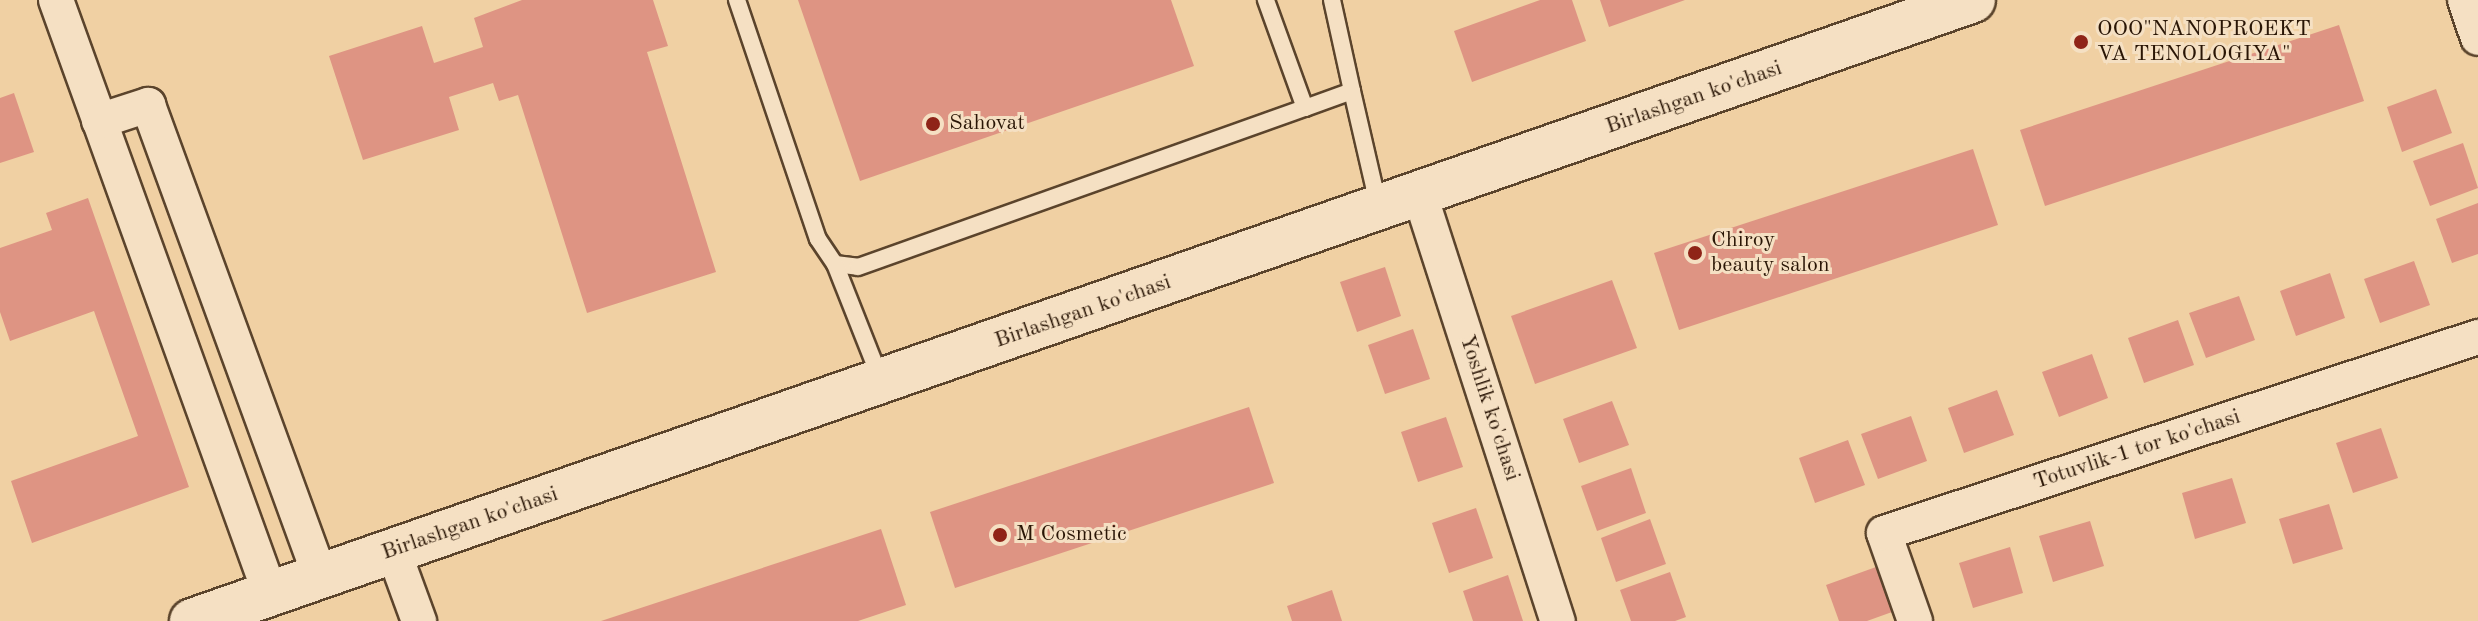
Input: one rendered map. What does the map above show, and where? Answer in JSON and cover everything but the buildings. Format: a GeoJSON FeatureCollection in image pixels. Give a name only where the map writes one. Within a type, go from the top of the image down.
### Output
{"type":"FeatureCollection","features":[{"type":"Feature","properties":{"kind":"street"},"geometry":{"type":"LineString","coordinates":[[56,0],[270,593]]}},
{"type":"Feature","properties":{"kind":"street","name":"Birlashgan ko'chasi"},"geometry":{"type":"LineString","coordinates":[[192,621],[1973,0]]}},
{"type":"Feature","properties":{"kind":"street"},"geometry":{"type":"LineString","coordinates":[[2465,0],[2478,38]]}},
{"type":"Feature","properties":{"kind":"street"},"geometry":{"type":"LineString","coordinates":[[99,121],[148,105],[320,576]]}},
{"type":"Feature","properties":{"kind":"street","name":"Yoshlik ko'chasi"},"geometry":{"type":"LineString","coordinates":[[1399,202],[1558,621]]}},
{"type":"Feature","properties":{"kind":"street","name":"Totuvlik-1 tor ko'chasi"},"geometry":{"type":"LineString","coordinates":[[1915,621],[1884,533],[2478,337]]}},
{"type":"Feature","properties":{"kind":"street"},"geometry":{"type":"LineString","coordinates":[[393,550],[419,621]]}},
{"type":"Feature","properties":{"kind":"lane"},"geometry":{"type":"LineString","coordinates":[[737,0],[818,239],[835,264],[882,381]]}},
{"type":"Feature","properties":{"kind":"lane"},"geometry":{"type":"LineString","coordinates":[[1266,0],[1305,108]]}},
{"type":"Feature","properties":{"kind":"lane"},"geometry":{"type":"LineString","coordinates":[[1332,0],[1352,91],[1399,202]]}},
{"type":"Feature","properties":{"kind":"lane"},"geometry":{"type":"LineString","coordinates":[[835,264],[858,267],[1352,91]]}},
{"type":"Feature","properties":{"kind":"place","name":"ООО\"NANOPROEKT VA TENOLOGIYA\""},"geometry":{"type":"Point","coordinates":[2081,42]}},
{"type":"Feature","properties":{"kind":"place","name":"Sahovat"},"geometry":{"type":"Point","coordinates":[933,124]}},
{"type":"Feature","properties":{"kind":"place","name":"Chiroy beauty salon"},"geometry":{"type":"Point","coordinates":[1695,253]}},
{"type":"Feature","properties":{"kind":"place","name":"M Cosmetic"},"geometry":{"type":"Point","coordinates":[1000,535]}}]}
